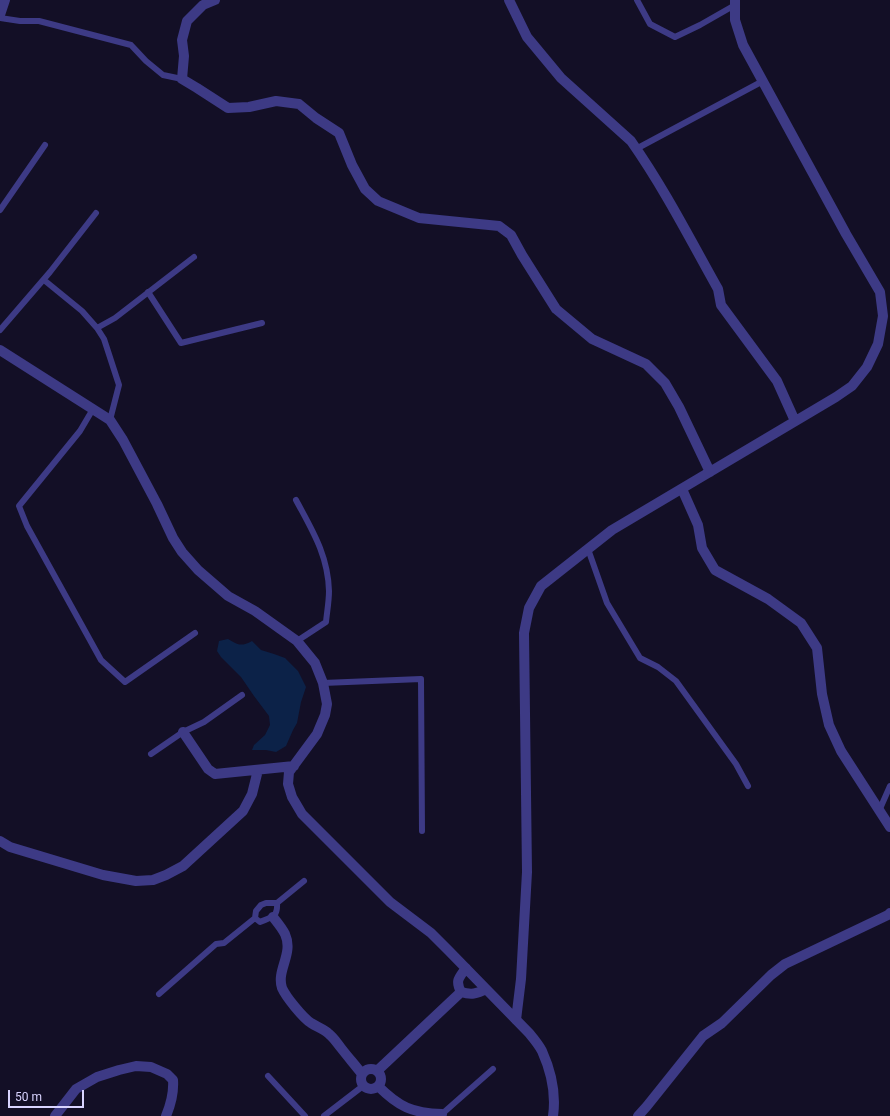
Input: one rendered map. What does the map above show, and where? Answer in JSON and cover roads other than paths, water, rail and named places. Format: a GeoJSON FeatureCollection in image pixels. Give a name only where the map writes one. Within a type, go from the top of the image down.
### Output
{"type":"FeatureCollection","features":[{"type":"Feature","properties":{"kind":"street"},"geometry":{"type":"LineString","coordinates":[[0,17],[5,0]]}},
{"type":"Feature","properties":{"kind":"street"},"geometry":{"type":"LineString","coordinates":[[215,0],[203,5],[187,21],[182,40],[184,56],[182,79],[228,108],[249,107],[276,100],[299,104],[338,133],[352,165],[365,189],[378,201],[419,218],[499,226],[511,235],[556,309],[592,339],[646,364],[665,383],[679,407],[710,472]]}},
{"type":"Feature","properties":{"kind":"street"},"geometry":{"type":"LineString","coordinates":[[509,0],[527,37],[561,78],[631,141],[658,181],[718,289],[721,305],[778,381],[795,421]]}},
{"type":"Feature","properties":{"kind":"street"},"geometry":{"type":"LineString","coordinates":[[516,1020],[521,979],[527,872],[524,633],[529,608],[541,586],[612,530],[836,397],[852,386],[867,367],[878,344],[887,316],[880,292],[846,234],[743,45],[735,20],[735,3]]}},
{"type":"Feature","properties":{"kind":"street"},"geometry":{"type":"LineString","coordinates":[[0,350],[110,420],[124,440],[173,538],[182,552],[198,570],[228,596],[255,611],[297,641],[315,663],[324,683],[327,704],[325,716],[317,734],[289,772],[288,784],[292,797],[302,814],[390,902],[431,933],[529,1033],[542,1050],[550,1075],[554,1107],[553,1116]]}},
{"type":"Feature","properties":{"kind":"street"},"geometry":{"type":"LineString","coordinates":[[682,489],[698,525],[702,548],[715,570],[768,599],[802,623],[817,648],[822,694],[829,725],[841,751],[890,827]]}},
{"type":"Feature","properties":{"kind":"street"},"geometry":{"type":"LineString","coordinates":[[183,732],[208,769],[215,774],[294,766]]}},
{"type":"Feature","properties":{"kind":"street"},"geometry":{"type":"LineString","coordinates":[[0,841],[10,847],[103,875],[136,881],[153,880],[183,866],[243,811],[252,794],[258,770]]}},
{"type":"Feature","properties":{"kind":"street"},"geometry":{"type":"LineString","coordinates":[[643,1114],[702,1036],[722,1023],[770,975],[785,964],[890,913]]}},
{"type":"Feature","properties":{"kind":"street"},"geometry":{"type":"LineString","coordinates":[[273,917],[285,934],[288,944],[288,955],[283,966],[281,978],[282,987],[286,995],[295,1007],[310,1022],[321,1027],[330,1034],[362,1074]]}},
{"type":"Feature","properties":{"kind":"street"},"geometry":{"type":"LineString","coordinates":[[466,968],[458,979],[457,985],[461,992],[470,995],[479,993],[486,989]]}},
{"type":"Feature","properties":{"kind":"street"},"geometry":{"type":"LineString","coordinates":[[377,1071],[461,992]]}},
{"type":"Feature","properties":{"kind":"street"},"geometry":{"type":"LineString","coordinates":[[55,1116],[76,1089],[97,1077],[136,1066],[151,1067],[167,1074],[173,1080],[174,1090],[171,1106],[166,1116]]}},
{"type":"Feature","properties":{"kind":"street"},"geometry":{"type":"LineString","coordinates":[[370,1069],[377,1071],[381,1080],[378,1086],[372,1089],[366,1088],[361,1080],[362,1074],[370,1069]]}},
{"type":"Feature","properties":{"kind":"street"},"geometry":{"type":"LineString","coordinates":[[378,1086],[390,1099],[416,1112],[443,1115]]}},
{"type":"Feature","properties":{"kind":"lane"},"geometry":{"type":"LineString","coordinates":[[637,0],[650,24],[675,38],[700,25],[735,3]]}},
{"type":"Feature","properties":{"kind":"lane"},"geometry":{"type":"LineString","coordinates":[[0,17],[20,22],[39,21],[131,45],[146,61],[163,75],[182,79]]}},
{"type":"Feature","properties":{"kind":"lane"},"geometry":{"type":"LineString","coordinates":[[636,149],[763,81]]}},
{"type":"Feature","properties":{"kind":"lane"},"geometry":{"type":"LineString","coordinates":[[0,210],[45,145]]}},
{"type":"Feature","properties":{"kind":"lane"},"geometry":{"type":"LineString","coordinates":[[0,330],[44,280],[96,213]]}},
{"type":"Feature","properties":{"kind":"lane"},"geometry":{"type":"LineString","coordinates":[[97,328],[114,318],[194,256]]}},
{"type":"Feature","properties":{"kind":"lane"},"geometry":{"type":"LineString","coordinates":[[44,280],[82,311],[97,328],[104,339],[119,385],[110,420]]}},
{"type":"Feature","properties":{"kind":"lane"},"geometry":{"type":"LineString","coordinates":[[148,292],[181,343],[262,323]]}},
{"type":"Feature","properties":{"kind":"lane"},"geometry":{"type":"LineString","coordinates":[[93,409],[80,431],[19,506],[27,526],[101,660],[125,682],[195,633]]}},
{"type":"Feature","properties":{"kind":"lane"},"geometry":{"type":"LineString","coordinates":[[296,500],[320,544],[326,564],[329,591],[326,622],[297,641]]}},
{"type":"Feature","properties":{"kind":"lane"},"geometry":{"type":"LineString","coordinates":[[588,549],[607,602],[640,658],[658,667],[676,681],[736,764],[748,786]]}},
{"type":"Feature","properties":{"kind":"lane"},"geometry":{"type":"LineString","coordinates":[[324,683],[420,679],[422,831]]}},
{"type":"Feature","properties":{"kind":"lane"},"geometry":{"type":"LineString","coordinates":[[151,754],[183,732],[204,722],[242,695]]}},
{"type":"Feature","properties":{"kind":"lane"},"geometry":{"type":"LineString","coordinates":[[879,811],[890,786]]}},
{"type":"Feature","properties":{"kind":"lane"},"geometry":{"type":"LineString","coordinates":[[159,994],[216,944],[224,943],[255,918],[256,911],[261,905],[266,903],[277,903],[304,881]]}},
{"type":"Feature","properties":{"kind":"lane"},"geometry":{"type":"LineString","coordinates":[[255,918],[260,922],[273,917],[277,910],[277,903]]}},
{"type":"Feature","properties":{"kind":"lane"},"geometry":{"type":"LineString","coordinates":[[443,1115],[493,1070]]}},
{"type":"Feature","properties":{"kind":"lane"},"geometry":{"type":"LineString","coordinates":[[268,1076],[305,1116]]}},
{"type":"Feature","properties":{"kind":"lane"},"geometry":{"type":"LineString","coordinates":[[324,1116],[364,1086]]}},
{"type":"Feature","properties":{"kind":"water"},"geometry":{"type":"Polygon","coordinates":[[[228,639],[234,643],[240,644],[245,644],[252,641],[261,650],[285,658],[298,671],[306,687],[301,702],[297,723],[286,746],[276,752],[252,750],[254,745],[265,735],[270,725],[269,716],[241,677],[217,651],[219,641],[228,639]]]}}]}
